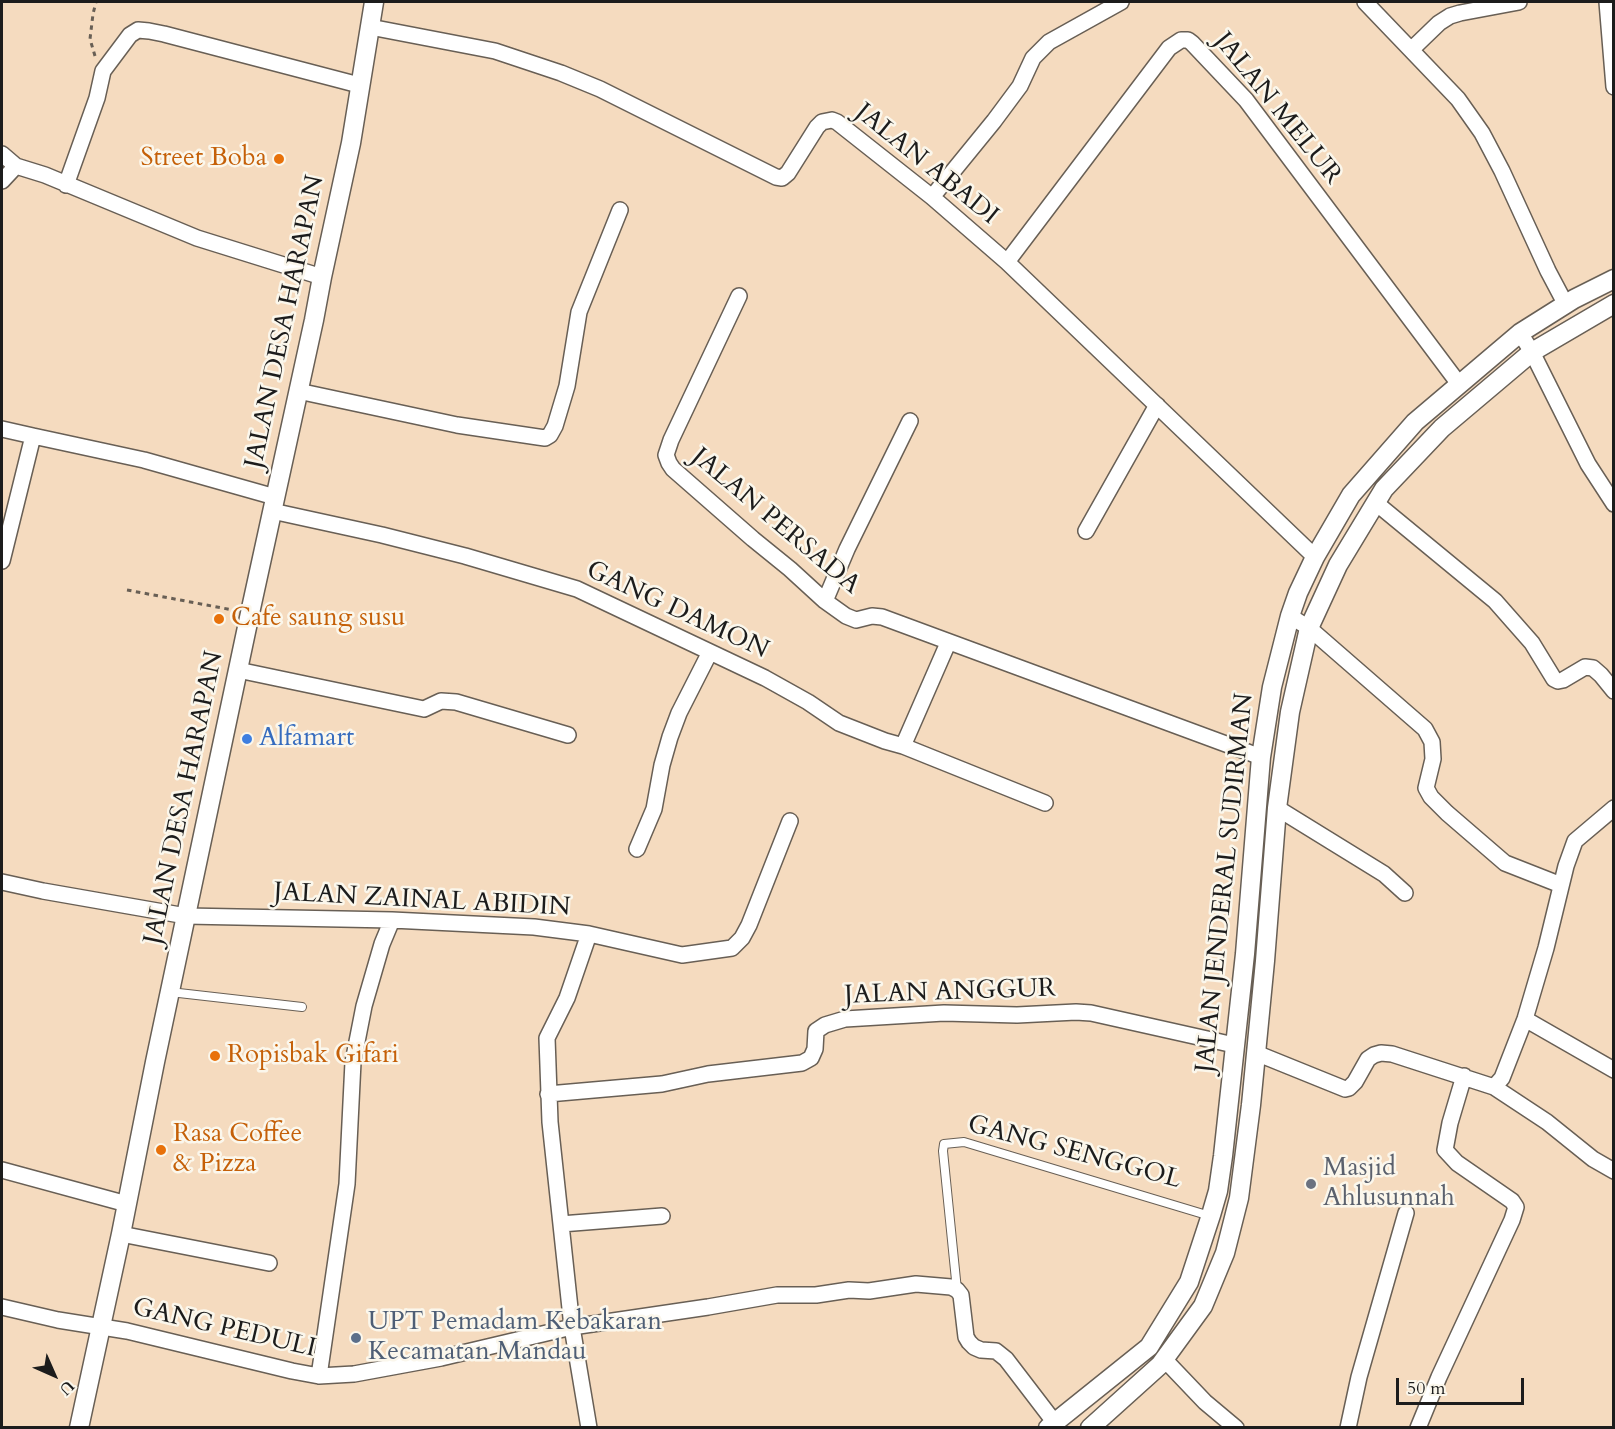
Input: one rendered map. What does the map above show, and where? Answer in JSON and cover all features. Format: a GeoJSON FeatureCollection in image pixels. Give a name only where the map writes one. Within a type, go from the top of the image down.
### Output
{"type":"FeatureCollection","features":[{"type":"Feature","properties":{"kind":"street","name":"JALAN DESA HARAPAN"},"geometry":{"type":"LineString","coordinates":[[79,1428],[351,143],[374,2]]}},
{"type":"Feature","properties":{"kind":"street"},"geometry":{"type":"LineString","coordinates":[[932,197],[994,121],[1020,86],[1033,58],[1048,42],[1121,2]]}},
{"type":"Feature","properties":{"kind":"street"},"geometry":{"type":"LineString","coordinates":[[1365,2],[1458,99],[1482,133],[1566,305]]}},
{"type":"Feature","properties":{"kind":"street"},"geometry":{"type":"LineString","coordinates":[[1411,50],[1439,23],[1450,16],[1519,2]]}},
{"type":"Feature","properties":{"kind":"street"},"geometry":{"type":"LineString","coordinates":[[1607,2],[1614,87]]}},
{"type":"Feature","properties":{"kind":"street","name":"JALAN ABADI"},"geometry":{"type":"LineString","coordinates":[[370,27],[495,51],[561,73],[600,89],[776,177],[782,178],[788,173],[822,122],[828,120],[837,122],[932,197],[1007,262],[1315,557]]}},
{"type":"Feature","properties":{"kind":"street"},"geometry":{"type":"LineString","coordinates":[[66,185],[97,98],[103,71],[130,35],[138,30],[359,85]]}},
{"type":"Feature","properties":{"kind":"street","name":"JALAN MELUR"},"geometry":{"type":"LineString","coordinates":[[1007,262],[1169,48],[1181,40],[1188,40],[1246,100],[1459,384]]}},
{"type":"Feature","properties":{"kind":"street"},"geometry":{"type":"LineString","coordinates":[[2,154],[16,166],[45,175],[197,238],[322,277]]}},
{"type":"Feature","properties":{"kind":"street"},"geometry":{"type":"LineString","coordinates":[[2,181],[16,166]]}},
{"type":"Feature","properties":{"kind":"street"},"geometry":{"type":"LineString","coordinates":[[298,391],[456,425],[545,438],[550,435],[555,426],[567,386],[579,312],[620,210]]}},
{"type":"Feature","properties":{"kind":"street","name":"JALAN JENDERAL SUDIRMAN"},"geometry":{"type":"LineString","coordinates":[[1052,1425],[1149,1347],[1189,1282],[1218,1191],[1246,943],[1261,757],[1272,687],[1290,616],[1315,557],[1351,495],[1415,422],[1520,333],[1614,279]]}},
{"type":"Feature","properties":{"kind":"street","name":"JALAN PERSADA"},"geometry":{"type":"LineString","coordinates":[[739,296],[671,440],[666,455],[673,469],[790,568],[825,601],[846,616],[856,620],[872,616],[882,617],[1261,757]]}},
{"type":"Feature","properties":{"kind":"street","name":"JALAN JENDERAL SUDIRMAN"},"geometry":{"type":"LineString","coordinates":[[1090,1428],[1160,1365],[1203,1306],[1225,1253],[1239,1198],[1265,961],[1277,808],[1290,712],[1310,628],[1338,565],[1384,489],[1442,428],[1532,352],[1614,304]]}},
{"type":"Feature","properties":{"kind":"street"},"geometry":{"type":"LineString","coordinates":[[1520,333],[1532,352],[1588,464],[1614,504]]}},
{"type":"Feature","properties":{"kind":"street"},"geometry":{"type":"LineString","coordinates":[[1086,531],[1157,405]]}},
{"type":"Feature","properties":{"kind":"street"},"geometry":{"type":"LineString","coordinates":[[825,601],[847,549],[910,421]]}},
{"type":"Feature","properties":{"kind":"street","name":"GANG DAMON"},"geometry":{"type":"LineString","coordinates":[[2,429],[144,460],[273,504],[577,589],[765,678],[808,702],[839,723],[1045,803]]}},
{"type":"Feature","properties":{"kind":"street"},"geometry":{"type":"LineString","coordinates":[[2,561],[33,436]]}},
{"type":"Feature","properties":{"kind":"street"},"geometry":{"type":"LineString","coordinates":[[1376,503],[1495,601],[1532,643],[1554,679],[1563,680],[1585,667],[1593,668],[1614,691]]}},
{"type":"Feature","properties":{"kind":"street"},"geometry":{"type":"LineString","coordinates":[[1290,616],[1310,628],[1425,729],[1432,742],[1434,759],[1426,788],[1431,797],[1447,813],[1505,863],[1562,885]]}},
{"type":"Feature","properties":{"kind":"street"},"geometry":{"type":"LineString","coordinates":[[903,746],[948,643]]}},
{"type":"Feature","properties":{"kind":"street"},"geometry":{"type":"LineString","coordinates":[[637,849],[654,809],[670,737],[679,713],[710,652]]}},
{"type":"Feature","properties":{"kind":"street"},"geometry":{"type":"LineString","coordinates":[[238,670],[424,709],[441,701],[456,702],[568,735]]}},
{"type":"Feature","properties":{"kind":"street"},"geometry":{"type":"LineString","coordinates":[[1277,808],[1384,874],[1405,893]]}},
{"type":"Feature","properties":{"kind":"street"},"geometry":{"type":"LineString","coordinates":[[1494,1087],[1502,1078],[1525,1019],[1575,841],[1614,808]]}},
{"type":"Feature","properties":{"kind":"street","name":"JALAN ZAINAL ABIDIN"},"geometry":{"type":"LineString","coordinates":[[2,882],[186,916],[392,920],[534,927],[589,934],[682,954],[732,948],[742,938],[790,821]]}},
{"type":"Feature","properties":{"kind":"street"},"geometry":{"type":"LineString","coordinates":[[319,1376],[347,1184],[353,1062],[364,1006],[382,944],[392,920]]}},
{"type":"Feature","properties":{"kind":"street"},"geometry":{"type":"LineString","coordinates":[[589,934],[567,998],[547,1038],[550,1122],[572,1327],[589,1428]]}},
{"type":"Feature","properties":{"kind":"street","name":"JALAN ANGGUR"},"geometry":{"type":"LineString","coordinates":[[548,1094],[662,1084],[708,1074],[802,1063],[811,1058],[815,1049],[816,1031],[825,1025],[845,1019],[944,1014],[1092,1013],[1234,1046]]}},
{"type":"Feature","properties":{"kind":"street"},"geometry":{"type":"LineString","coordinates":[[1525,1019],[1614,1070]]}},
{"type":"Feature","properties":{"kind":"street"},"geometry":{"type":"LineString","coordinates":[[1256,1053],[1345,1089],[1355,1082],[1368,1059],[1374,1054],[1382,1053],[1464,1076],[1494,1087],[1547,1122],[1593,1159],[1614,1171]]}},
{"type":"Feature","properties":{"kind":"street"},"geometry":{"type":"LineString","coordinates":[[1418,1428],[1516,1208],[1512,1201],[1457,1163],[1445,1150],[1450,1122],[1464,1076]]}},
{"type":"Feature","properties":{"kind":"street"},"geometry":{"type":"LineString","coordinates":[[2,1170],[127,1204]]}},
{"type":"Feature","properties":{"kind":"street"},"geometry":{"type":"LineString","coordinates":[[1348,1428],[1359,1377],[1406,1213]]}},
{"type":"Feature","properties":{"kind":"street"},"geometry":{"type":"LineString","coordinates":[[561,1224],[662,1216]]}},
{"type":"Feature","properties":{"kind":"street"},"geometry":{"type":"LineString","coordinates":[[121,1234],[268,1263]]}},
{"type":"Feature","properties":{"kind":"street","name":"GANG PEDULI"},"geometry":{"type":"LineString","coordinates":[[2,1307],[58,1320],[127,1331],[319,1376],[354,1374],[441,1358],[572,1327],[777,1295],[816,1295],[849,1290],[869,1291],[916,1284],[951,1287],[957,1290]]}},
{"type":"Feature","properties":{"kind":"street"},"geometry":{"type":"LineString","coordinates":[[957,1290],[961,1295],[966,1337],[969,1342],[981,1350],[996,1351],[1006,1359],[1052,1425]]}},
{"type":"Feature","properties":{"kind":"street"},"geometry":{"type":"LineString","coordinates":[[1164,1359],[1205,1402],[1236,1428]]}},
{"type":"Feature","properties":{"kind":"lane"},"geometry":{"type":"LineString","coordinates":[[170,992],[302,1007]]}},
{"type":"Feature","properties":{"kind":"lane","name":"GANG SENGGOL"},"geometry":{"type":"LineString","coordinates":[[957,1290],[944,1144],[964,1142],[1210,1216]]}},
{"type":"Feature","properties":{"kind":"path"},"geometry":{"type":"LineString","coordinates":[[96,2],[90,39],[96,59],[103,71]]}},
{"type":"Feature","properties":{"kind":"path"},"geometry":{"type":"LineString","coordinates":[[127,590],[250,613]]}},
{"type":"Feature","properties":{"kind":"place","name":"Street Boba"},"geometry":{"type":"Point","coordinates":[279,159]}},
{"type":"Feature","properties":{"kind":"place","name":"Cafe saung susu"},"geometry":{"type":"Point","coordinates":[219,619]}},
{"type":"Feature","properties":{"kind":"place","name":"Alfamart"},"geometry":{"type":"Point","coordinates":[247,739]}},
{"type":"Feature","properties":{"kind":"place","name":"Ropisbak Gifari"},"geometry":{"type":"Point","coordinates":[215,1056]}},
{"type":"Feature","properties":{"kind":"place","name":"Rasa Coffee & Pizza"},"geometry":{"type":"Point","coordinates":[161,1150]}},
{"type":"Feature","properties":{"kind":"place","name":"Masjid Ahlusunnah"},"geometry":{"type":"Point","coordinates":[1311,1184]}},
{"type":"Feature","properties":{"kind":"place","name":"UPT Pemadam Kebakaran Kecamatan Mandau"},"geometry":{"type":"Point","coordinates":[356,1338]}}]}
